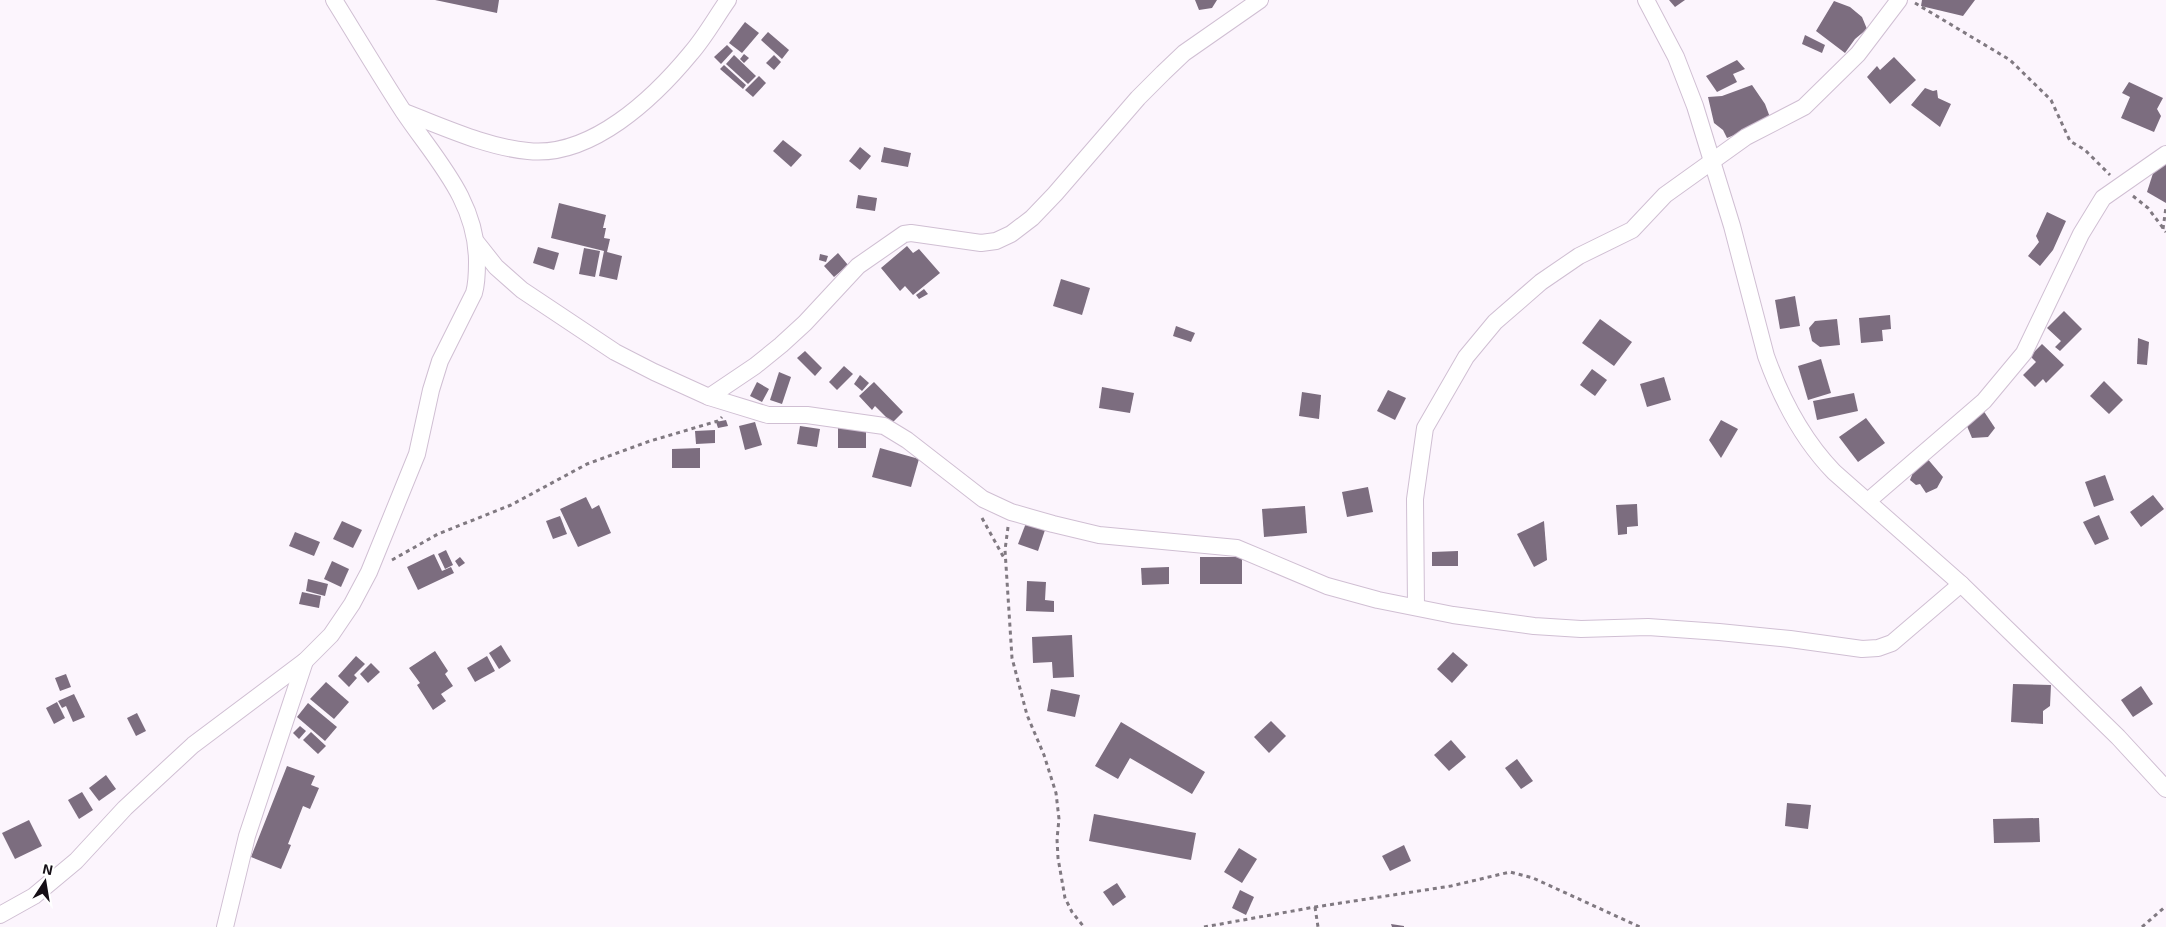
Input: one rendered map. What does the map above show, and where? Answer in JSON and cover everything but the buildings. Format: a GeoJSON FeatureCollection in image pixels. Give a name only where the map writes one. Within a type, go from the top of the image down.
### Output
{"type":"FeatureCollection","features":[{"type":"Feature","properties":{"kind":"street"},"geometry":{"type":"LineString","coordinates":[[0,915],[34,896],[76,861],[126,808],[194,745],[305,661],[331,635],[352,604],[369,572],[417,454],[431,390],[440,362],[474,293],[477,243],[466,206],[450,176],[404,112],[334,0]]}},
{"type":"Feature","properties":{"kind":"street"},"geometry":{"type":"LineString","coordinates":[[404,112],[485,142],[527,151],[548,151],[574,145],[625,118],[660,88],[692,52],[728,0]]}},
{"type":"Feature","properties":{"kind":"street"},"geometry":{"type":"LineString","coordinates":[[709,397],[761,361],[805,323],[858,266],[904,234],[911,233],[980,243],[996,241],[1011,234],[1038,212],[1138,98],[1177,60],[1260,0]]}},
{"type":"Feature","properties":{"kind":"street"},"geometry":{"type":"LineString","coordinates":[[1646,0],[1676,57],[1694,106],[1732,226],[1773,376],[1804,435],[1817,455],[1961,584],[2118,737],[2166,789]]}},
{"type":"Feature","properties":{"kind":"street"},"geometry":{"type":"LineString","coordinates":[[1416,606],[1415,500],[1425,428],[1466,358],[1495,322],[1541,282],[1579,256],[1632,230],[1666,195],[1711,161],[1746,138],[1804,107],[1858,54],[1899,0]]}},
{"type":"Feature","properties":{"kind":"street"},"geometry":{"type":"LineString","coordinates":[[1868,501],[1984,401],[2024,353],[2081,234],[2103,198],[2166,154]]}},
{"type":"Feature","properties":{"kind":"street"},"geometry":{"type":"LineString","coordinates":[[477,243],[496,267],[522,290],[556,314],[615,352],[709,397],[736,407],[768,415],[807,415],[884,426],[906,440],[983,500],[1011,512],[1100,535],[1237,548],[1326,586],[1378,600],[1534,626],[1581,629],[1648,627],[1790,639],[1862,650],[1878,648],[1892,643],[1961,584]]}},
{"type":"Feature","properties":{"kind":"street"},"geometry":{"type":"LineString","coordinates":[[225,927],[248,836],[305,661]]}},
{"type":"Feature","properties":{"kind":"path"},"geometry":{"type":"LineString","coordinates":[[1911,0],[2010,60],[2050,100],[2070,141],[2086,150],[2120,186],[2148,208],[2166,232]]}},
{"type":"Feature","properties":{"kind":"path"},"geometry":{"type":"LineString","coordinates":[[2162,229],[2166,207]]}},
{"type":"Feature","properties":{"kind":"path"},"geometry":{"type":"LineString","coordinates":[[369,572],[438,534],[511,505],[587,464],[650,441],[718,420],[736,407]]}},
{"type":"Feature","properties":{"kind":"path"},"geometry":{"type":"LineString","coordinates":[[979,512],[1006,561]]}},
{"type":"Feature","properties":{"kind":"path"},"geometry":{"type":"LineString","coordinates":[[1011,512],[1005,540],[1009,634],[1012,658],[1027,715],[1044,755],[1056,793],[1059,819],[1056,839],[1065,898],[1072,912],[1084,927]]}},
{"type":"Feature","properties":{"kind":"path"},"geometry":{"type":"LineString","coordinates":[[1204,927],[1315,907],[1451,886],[1510,872],[1533,878],[1640,927]]}},
{"type":"Feature","properties":{"kind":"path"},"geometry":{"type":"LineString","coordinates":[[2142,927],[2166,906]]}},
{"type":"Feature","properties":{"kind":"path"},"geometry":{"type":"LineString","coordinates":[[1315,907],[1318,927]]}}]}
